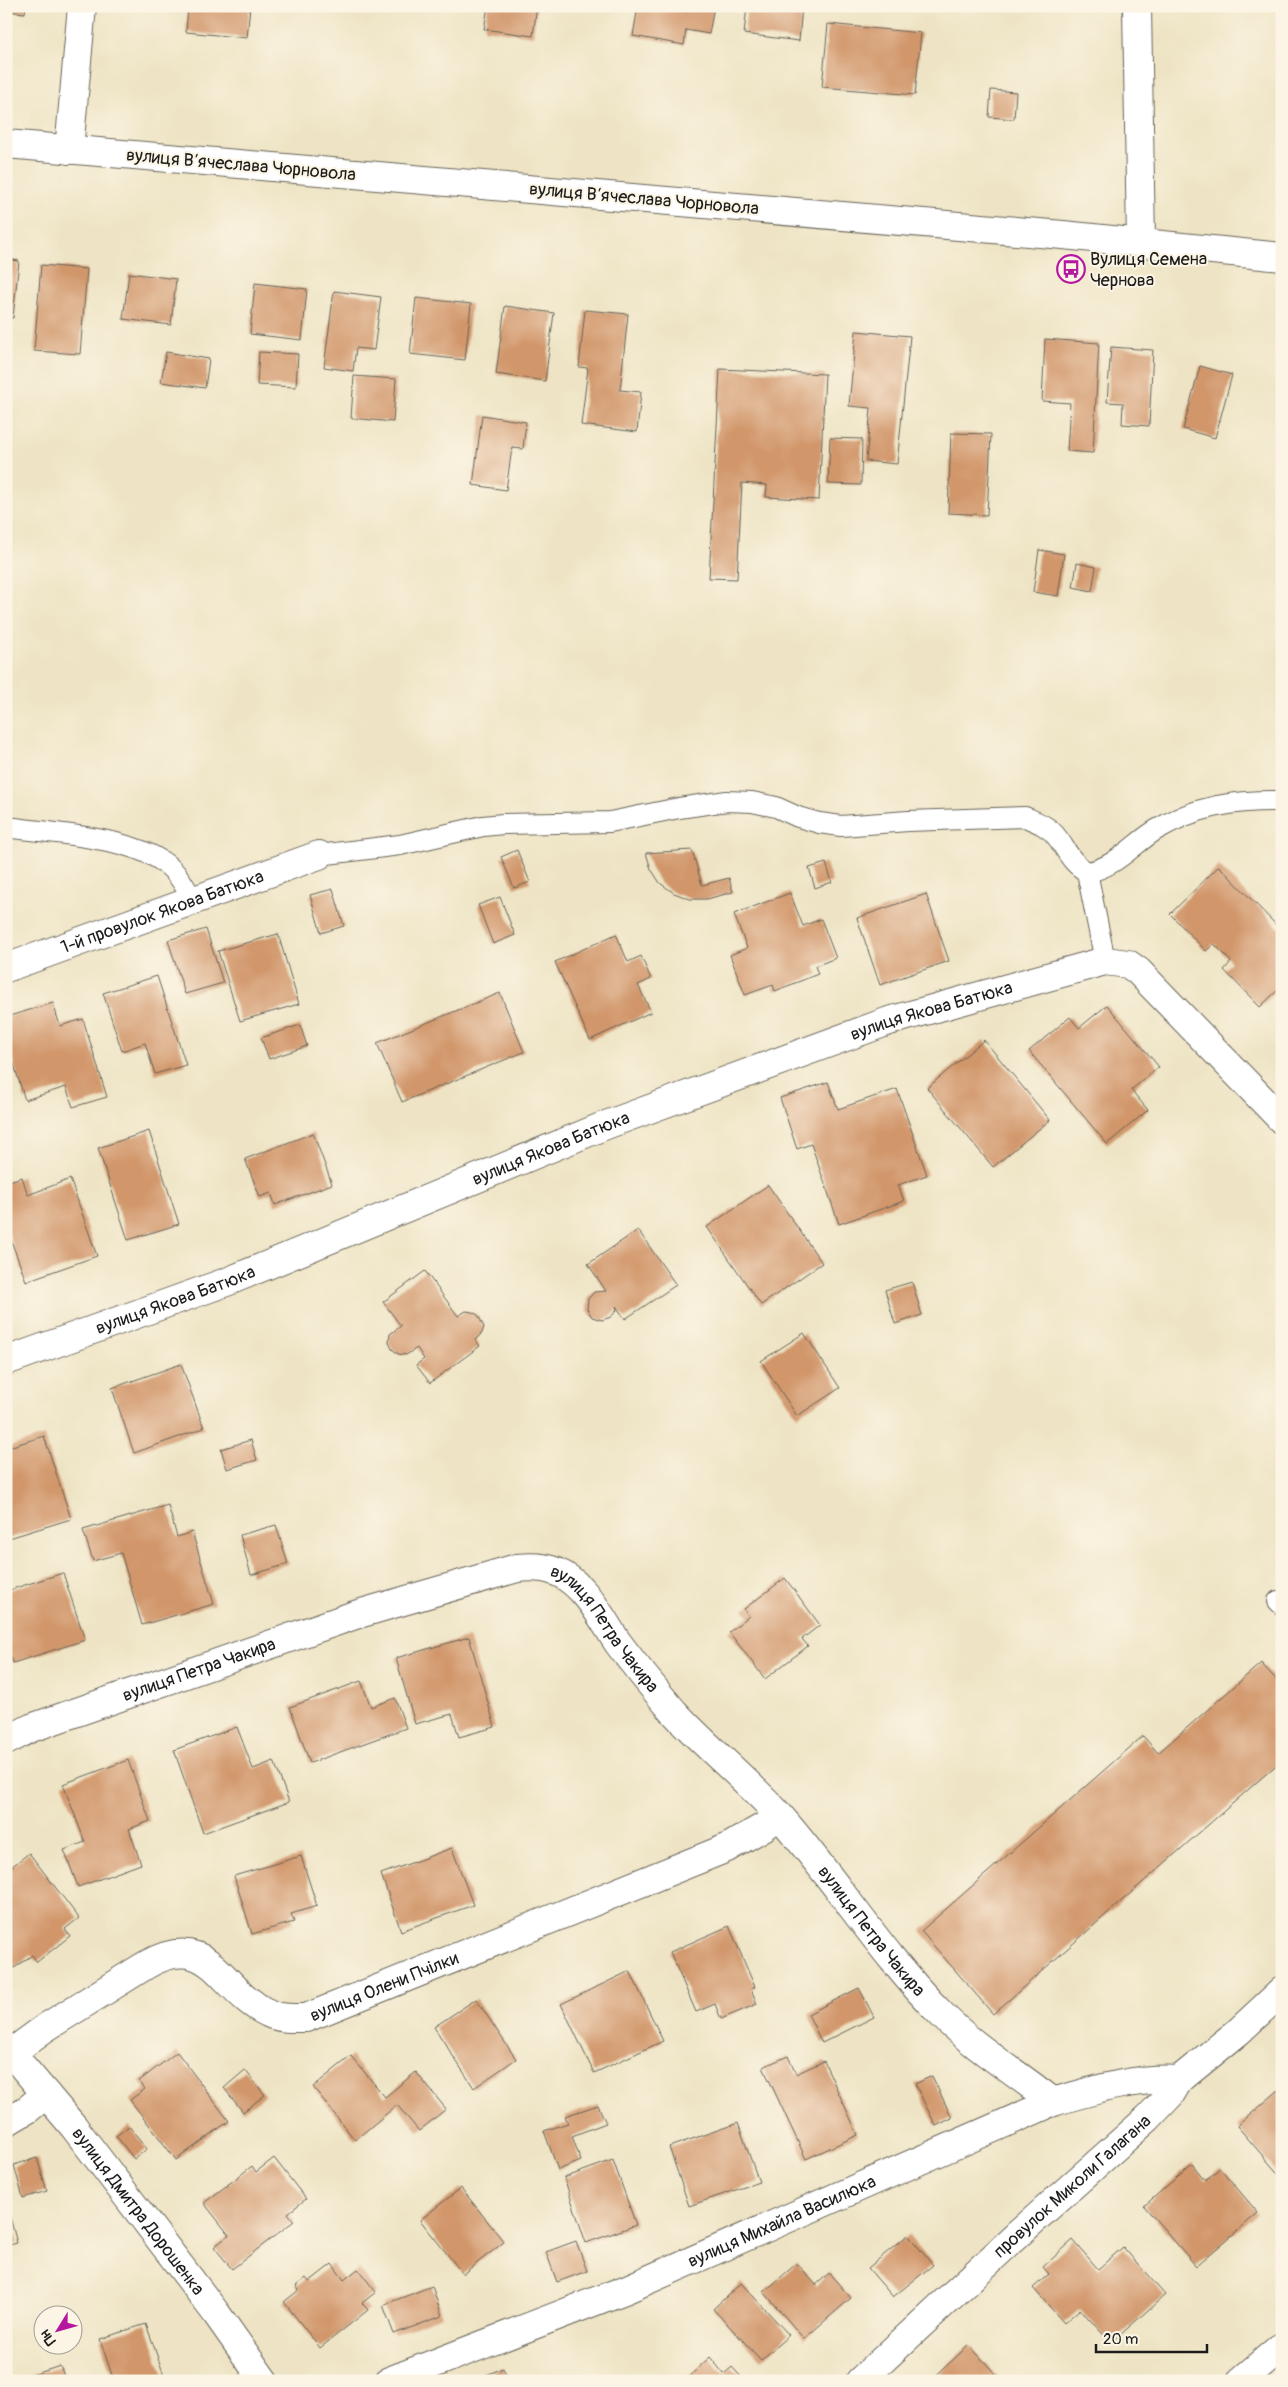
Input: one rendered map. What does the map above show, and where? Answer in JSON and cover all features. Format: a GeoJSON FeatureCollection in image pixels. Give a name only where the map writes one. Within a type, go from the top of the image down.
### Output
{"type":"FeatureCollection","features":[{"type":"Feature","properties":{"kind":"street"},"geometry":{"type":"LineString","coordinates":[[69,150],[82,6]]}},
{"type":"Feature","properties":{"kind":"street"},"geometry":{"type":"LineString","coordinates":[[1137,6],[1141,243]]}},
{"type":"Feature","properties":{"kind":"street","name":"вулиця Вʼячеслава Чорновола"},"geometry":{"type":"LineString","coordinates":[[6,144],[1141,243],[1282,257]]}},
{"type":"Feature","properties":{"kind":"street","name":"1-й провулок Якова Батюка"},"geometry":{"type":"LineString","coordinates":[[6,968],[319,856]]}},
{"type":"Feature","properties":{"kind":"street"},"geometry":{"type":"LineString","coordinates":[[1105,961],[1128,964],[1138,971],[1282,1120]]}},
{"type":"Feature","properties":{"kind":"street","name":"вулиця Якова Батюка"},"geometry":{"type":"LineString","coordinates":[[6,1362],[230,1281],[606,1125],[889,1021],[1105,961]]}},
{"type":"Feature","properties":{"kind":"street","name":"вулиця Петра Чакира"},"geometry":{"type":"LineString","coordinates":[[6,1741],[31,1728],[355,1615],[517,1568],[536,1566],[554,1570],[569,1578],[582,1590],[656,1691],[686,1724],[735,1769],[778,1815],[845,1896],[906,1976],[944,2017],[974,2043],[1053,2102]]}},
{"type":"Feature","properties":{"kind":"street","name":"вулиця Олени Пчілки"},"geometry":{"type":"LineString","coordinates":[[9,2050],[163,1955],[181,1952],[199,1956],[252,2003],[269,2014],[287,2019],[306,2018],[727,1848],[757,1831],[778,1815]]}},
{"type":"Feature","properties":{"kind":"street","name":"провулок Миколи Галагана"},"geometry":{"type":"LineString","coordinates":[[860,2381],[1016,2236],[1148,2118],[1170,2095],[1179,2080],[1238,2032],[1282,1991]]}},
{"type":"Feature","properties":{"kind":"street","name":"вулиця Дмитра Дорошенка"},"geometry":{"type":"LineString","coordinates":[[9,2050],[74,2127],[216,2313],[264,2381]]}},
{"type":"Feature","properties":{"kind":"street","name":"вулиця Михайла Василюка"},"geometry":{"type":"LineString","coordinates":[[389,2381],[627,2289],[1053,2102],[1122,2083],[1157,2079],[1179,2080]]}},
{"type":"Feature","properties":{"kind":"street"},"geometry":{"type":"LineString","coordinates":[[6,2122],[28,2110],[46,2094]]}},
{"type":"Feature","properties":{"kind":"street"},"geometry":{"type":"LineString","coordinates":[[1241,2381],[1282,2346]]}},
{"type":"Feature","properties":{"kind":"lane"},"geometry":{"type":"LineString","coordinates":[[1087,872],[1108,866],[1154,831],[1185,814],[1218,804],[1252,800],[1282,801]]}},
{"type":"Feature","properties":{"kind":"lane"},"geometry":{"type":"LineString","coordinates":[[319,856],[400,845],[483,826],[610,822],[679,808],[727,801],[752,802],[776,807],[798,817],[819,823],[841,826],[908,821],[1025,818],[1043,824],[1056,836],[1076,865],[1087,872],[1105,961]]}},
{"type":"Feature","properties":{"kind":"lane"},"geometry":{"type":"LineString","coordinates":[[6,827],[112,842],[144,850],[165,862],[182,880],[193,901]]}},
{"type":"Feature","properties":{"kind":"building"},"geometry":{"type":"Polygon","coordinates":[[[6,6],[26,6],[25,13],[6,11],[6,6]]]}},
{"type":"Feature","properties":{"kind":"building"},"geometry":{"type":"Polygon","coordinates":[[[188,6],[250,6],[247,38],[186,32],[188,6]]]}},
{"type":"Feature","properties":{"kind":"building"},"geometry":{"type":"Polygon","coordinates":[[[488,6],[537,6],[533,36],[484,29],[488,6]]]}},
{"type":"Feature","properties":{"kind":"building"},"geometry":{"type":"Polygon","coordinates":[[[638,6],[714,6],[709,34],[686,30],[684,45],[633,36],[638,6]]]}},
{"type":"Feature","properties":{"kind":"building"},"geometry":{"type":"Polygon","coordinates":[[[747,6],[802,6],[799,41],[744,34],[747,6]]]}},
{"type":"Feature","properties":{"kind":"building"},"geometry":{"type":"Polygon","coordinates":[[[828,24],[921,33],[915,95],[822,87],[828,24]]]}},
{"type":"Feature","properties":{"kind":"building"},"geometry":{"type":"Polygon","coordinates":[[[991,90],[1016,92],[1014,119],[989,117],[991,90]]]}},
{"type":"Feature","properties":{"kind":"building"},"geometry":{"type":"Polygon","coordinates":[[[6,259],[19,261],[13,318],[6,317],[6,259]]]}},
{"type":"Feature","properties":{"kind":"building"},"geometry":{"type":"Polygon","coordinates":[[[41,265],[87,269],[80,354],[34,351],[41,265]]]}},
{"type":"Feature","properties":{"kind":"building"},"geometry":{"type":"Polygon","coordinates":[[[129,273],[176,279],[171,325],[123,319],[129,273]]]}},
{"type":"Feature","properties":{"kind":"building"},"geometry":{"type":"Polygon","coordinates":[[[255,283],[307,289],[302,340],[250,334],[255,283]]]}},
{"type":"Feature","properties":{"kind":"building"},"geometry":{"type":"Polygon","coordinates":[[[334,291],[381,297],[374,350],[356,348],[353,371],[324,367],[334,291]]]}},
{"type":"Feature","properties":{"kind":"building"},"geometry":{"type":"Polygon","coordinates":[[[416,298],[471,304],[465,360],[410,354],[416,298]]]}},
{"type":"Feature","properties":{"kind":"building"},"geometry":{"type":"Polygon","coordinates":[[[505,306],[554,313],[545,381],[496,374],[505,306]]]}},
{"type":"Feature","properties":{"kind":"building"},"geometry":{"type":"Polygon","coordinates":[[[585,310],[628,314],[620,390],[641,392],[637,432],[581,425],[588,368],[579,367],[585,310]]]}},
{"type":"Feature","properties":{"kind":"building"},"geometry":{"type":"Polygon","coordinates":[[[856,331],[910,336],[897,464],[866,461],[871,408],[849,406],[856,331]]]}},
{"type":"Feature","properties":{"kind":"building"},"geometry":{"type":"Polygon","coordinates":[[[1045,339],[1099,343],[1093,453],[1067,451],[1070,403],[1042,401],[1045,339]]]}},
{"type":"Feature","properties":{"kind":"building"},"geometry":{"type":"Polygon","coordinates":[[[1111,347],[1153,350],[1149,426],[1122,424],[1123,403],[1107,402],[1111,347]]]}},
{"type":"Feature","properties":{"kind":"building"},"geometry":{"type":"Polygon","coordinates":[[[166,352],[209,359],[205,388],[161,382],[166,352]]]}},
{"type":"Feature","properties":{"kind":"building"},"geometry":{"type":"Polygon","coordinates":[[[259,352],[298,354],[296,387],[257,385],[259,352]]]}},
{"type":"Feature","properties":{"kind":"building"},"geometry":{"type":"Polygon","coordinates":[[[1200,366],[1232,375],[1215,438],[1183,429],[1200,366]]]}},
{"type":"Feature","properties":{"kind":"building"},"geometry":{"type":"Polygon","coordinates":[[[720,369],[825,374],[819,500],[766,497],[767,485],[742,483],[737,579],[709,578],[720,369]]]}},
{"type":"Feature","properties":{"kind":"building"},"geometry":{"type":"Polygon","coordinates":[[[354,376],[396,379],[393,422],[351,418],[354,376]]]}},
{"type":"Feature","properties":{"kind":"building"},"geometry":{"type":"Polygon","coordinates":[[[482,415],[526,422],[523,449],[512,448],[506,490],[473,485],[482,415]]]}},
{"type":"Feature","properties":{"kind":"building"},"geometry":{"type":"Polygon","coordinates":[[[951,433],[991,434],[987,515],[948,513],[951,433]]]}},
{"type":"Feature","properties":{"kind":"building"},"geometry":{"type":"Polygon","coordinates":[[[830,438],[862,439],[861,485],[828,484],[830,438]]]}},
{"type":"Feature","properties":{"kind":"building"},"geometry":{"type":"Polygon","coordinates":[[[1039,550],[1064,554],[1058,596],[1033,592],[1039,550]]]}},
{"type":"Feature","properties":{"kind":"building"},"geometry":{"type":"Polygon","coordinates":[[[1077,563],[1096,567],[1092,591],[1073,587],[1077,563]]]}},
{"type":"Feature","properties":{"kind":"building"},"geometry":{"type":"Polygon","coordinates":[[[517,850],[530,882],[514,888],[501,857],[517,850]]]}},
{"type":"Feature","properties":{"kind":"building"},"geometry":{"type":"Polygon","coordinates":[[[692,850],[702,885],[729,878],[733,892],[707,899],[690,899],[674,893],[660,883],[651,869],[646,853],[692,850]]]}},
{"type":"Feature","properties":{"kind":"building"},"geometry":{"type":"Polygon","coordinates":[[[826,863],[832,882],[815,888],[809,868],[826,863]]]}},
{"type":"Feature","properties":{"kind":"building"},"geometry":{"type":"Polygon","coordinates":[[[1219,866],[1282,931],[1282,986],[1260,1007],[1224,970],[1231,962],[1223,953],[1214,944],[1206,951],[1170,914],[1219,866]]]}},
{"type":"Feature","properties":{"kind":"building"},"geometry":{"type":"Polygon","coordinates":[[[333,889],[344,926],[321,933],[310,895],[333,889]]]}},
{"type":"Feature","properties":{"kind":"building"},"geometry":{"type":"Polygon","coordinates":[[[790,893],[803,926],[821,919],[836,958],[815,966],[818,974],[775,991],[773,985],[745,995],[730,955],[747,948],[734,914],[790,893]]]}},
{"type":"Feature","properties":{"kind":"building"},"geometry":{"type":"Polygon","coordinates":[[[926,894],[949,961],[880,985],[857,918],[926,894]]]}},
{"type":"Feature","properties":{"kind":"building"},"geometry":{"type":"Polygon","coordinates":[[[500,897],[515,935],[493,944],[478,905],[500,897]]]}},
{"type":"Feature","properties":{"kind":"building"},"geometry":{"type":"Polygon","coordinates":[[[206,929],[223,983],[185,994],[168,940],[206,929]]]}},
{"type":"Feature","properties":{"kind":"building"},"geometry":{"type":"Polygon","coordinates":[[[278,934],[299,1004],[240,1021],[218,951],[278,934]]]}},
{"type":"Feature","properties":{"kind":"building"},"geometry":{"type":"Polygon","coordinates":[[[616,934],[628,962],[641,956],[651,979],[638,985],[651,1012],[590,1040],[555,962],[616,934]]]}},
{"type":"Feature","properties":{"kind":"building"},"geometry":{"type":"Polygon","coordinates":[[[157,976],[186,1065],[155,1074],[145,1043],[122,1051],[103,993],[157,976]]]}},
{"type":"Feature","properties":{"kind":"building"},"geometry":{"type":"Polygon","coordinates":[[[500,993],[524,1052],[402,1102],[377,1043],[500,993]]]}},
{"type":"Feature","properties":{"kind":"building"},"geometry":{"type":"Polygon","coordinates":[[[53,1003],[60,1026],[83,1019],[107,1097],[73,1107],[66,1087],[25,1100],[6,1039],[6,1017],[53,1003]]]}},
{"type":"Feature","properties":{"kind":"building"},"geometry":{"type":"Polygon","coordinates":[[[1107,1005],[1159,1067],[1131,1090],[1148,1110],[1107,1144],[1029,1051],[1070,1017],[1079,1028],[1107,1005]]]}},
{"type":"Feature","properties":{"kind":"building"},"geometry":{"type":"Polygon","coordinates":[[[300,1025],[307,1046],[269,1059],[261,1038],[300,1025]]]}},
{"type":"Feature","properties":{"kind":"building"},"geometry":{"type":"Polygon","coordinates":[[[984,1040],[1050,1120],[993,1167],[927,1088],[984,1040]]]}},
{"type":"Feature","properties":{"kind":"building"},"geometry":{"type":"Polygon","coordinates":[[[828,1082],[838,1109],[897,1089],[927,1175],[898,1185],[904,1201],[839,1224],[811,1144],[797,1149],[780,1098],[828,1082]]]}},
{"type":"Feature","properties":{"kind":"building"},"geometry":{"type":"Polygon","coordinates":[[[149,1131],[179,1224],[128,1240],[98,1148],[149,1131]]]}},
{"type":"Feature","properties":{"kind":"building"},"geometry":{"type":"Polygon","coordinates":[[[313,1133],[332,1184],[275,1205],[271,1193],[260,1197],[245,1159],[313,1133]]]}},
{"type":"Feature","properties":{"kind":"building"},"geometry":{"type":"Polygon","coordinates":[[[22,1177],[28,1195],[70,1179],[97,1256],[26,1281],[6,1227],[6,1182],[22,1177]]]}},
{"type":"Feature","properties":{"kind":"building"},"geometry":{"type":"Polygon","coordinates":[[[768,1185],[822,1263],[761,1305],[707,1227],[768,1185]]]}},
{"type":"Feature","properties":{"kind":"building"},"geometry":{"type":"Polygon","coordinates":[[[638,1230],[676,1285],[625,1319],[616,1306],[617,1310],[611,1317],[602,1320],[592,1317],[587,1309],[588,1299],[594,1292],[606,1291],[588,1264],[638,1230]]]}},
{"type":"Feature","properties":{"kind":"building"},"geometry":{"type":"Polygon","coordinates":[[[425,1271],[458,1316],[466,1311],[472,1312],[478,1315],[484,1327],[482,1333],[475,1340],[480,1346],[430,1383],[416,1365],[424,1359],[417,1348],[406,1355],[398,1354],[392,1349],[389,1342],[390,1334],[401,1326],[383,1302],[425,1271]]]}},
{"type":"Feature","properties":{"kind":"building"},"geometry":{"type":"Polygon","coordinates":[[[912,1282],[922,1315],[895,1324],[885,1290],[912,1282]]]}},
{"type":"Feature","properties":{"kind":"building"},"geometry":{"type":"Polygon","coordinates":[[[804,1333],[840,1388],[797,1416],[761,1361],[804,1333]]]}},
{"type":"Feature","properties":{"kind":"building"},"geometry":{"type":"Polygon","coordinates":[[[181,1364],[204,1428],[134,1453],[112,1388],[181,1364]]]}},
{"type":"Feature","properties":{"kind":"building"},"geometry":{"type":"Polygon","coordinates":[[[44,1436],[71,1519],[6,1539],[6,1448],[44,1436]]]}},
{"type":"Feature","properties":{"kind":"building"},"geometry":{"type":"Polygon","coordinates":[[[251,1440],[257,1460],[227,1469],[221,1449],[251,1440]]]}},
{"type":"Feature","properties":{"kind":"building"},"geometry":{"type":"Polygon","coordinates":[[[168,1505],[177,1537],[192,1532],[214,1604],[142,1625],[121,1553],[93,1561],[83,1530],[168,1505]]]}},
{"type":"Feature","properties":{"kind":"building"},"geometry":{"type":"Polygon","coordinates":[[[276,1525],[288,1564],[251,1575],[240,1535],[276,1525]]]}},
{"type":"Feature","properties":{"kind":"building"},"geometry":{"type":"Polygon","coordinates":[[[63,1573],[85,1640],[13,1663],[6,1642],[6,1591],[63,1573]]]}},
{"type":"Feature","properties":{"kind":"building"},"geometry":{"type":"Polygon","coordinates":[[[785,1578],[820,1625],[802,1639],[808,1646],[765,1679],[729,1632],[749,1616],[744,1609],[785,1578]]]}},
{"type":"Feature","properties":{"kind":"building"},"geometry":{"type":"Polygon","coordinates":[[[469,1637],[495,1727],[459,1737],[452,1714],[415,1724],[396,1658],[469,1637]]]}},
{"type":"Feature","properties":{"kind":"building"},"geometry":{"type":"Polygon","coordinates":[[[1261,1663],[1282,1686],[1282,1760],[993,2014],[921,1931],[1143,1736],[1158,1753],[1261,1663]]]}},
{"type":"Feature","properties":{"kind":"building"},"geometry":{"type":"Polygon","coordinates":[[[361,1681],[371,1707],[395,1698],[406,1728],[310,1763],[290,1707],[361,1681]]]}},
{"type":"Feature","properties":{"kind":"building"},"geometry":{"type":"Polygon","coordinates":[[[237,1727],[253,1769],[274,1761],[289,1802],[203,1833],[174,1750],[237,1727]]]}},
{"type":"Feature","properties":{"kind":"building"},"geometry":{"type":"Polygon","coordinates":[[[128,1760],[150,1821],[129,1829],[141,1864],[78,1887],[64,1850],[85,1842],[63,1784],[128,1760]]]}},
{"type":"Feature","properties":{"kind":"building"},"geometry":{"type":"Polygon","coordinates":[[[452,1848],[473,1905],[401,1931],[381,1874],[452,1848]]]}},
{"type":"Feature","properties":{"kind":"building"},"geometry":{"type":"Polygon","coordinates":[[[29,1853],[79,1918],[65,1929],[70,1936],[37,1962],[32,1955],[9,1972],[6,1968],[6,1871],[29,1853]]]}},
{"type":"Feature","properties":{"kind":"building"},"geometry":{"type":"Polygon","coordinates":[[[301,1856],[317,1906],[291,1914],[294,1922],[252,1934],[234,1876],[301,1856]]]}},
{"type":"Feature","properties":{"kind":"building"},"geometry":{"type":"Polygon","coordinates":[[[729,1926],[755,1987],[751,1989],[757,2004],[721,2019],[715,2004],[696,2012],[670,1952],[729,1926]]]}},
{"type":"Feature","properties":{"kind":"building"},"geometry":{"type":"Polygon","coordinates":[[[630,1971],[663,2041],[594,2073],[561,2004],[630,1971]]]}},
{"type":"Feature","properties":{"kind":"building"},"geometry":{"type":"Polygon","coordinates":[[[859,1988],[874,2017],[822,2043],[808,2014],[859,1988]]]}},
{"type":"Feature","properties":{"kind":"building"},"geometry":{"type":"Polygon","coordinates":[[[476,1999],[516,2059],[474,2088],[434,2027],[476,1999]]]}},
{"type":"Feature","properties":{"kind":"building"},"geometry":{"type":"Polygon","coordinates":[[[177,2052],[229,2121],[176,2160],[130,2100],[145,2089],[139,2081],[177,2052]]]}},
{"type":"Feature","properties":{"kind":"building"},"geometry":{"type":"Polygon","coordinates":[[[351,2056],[385,2097],[416,2072],[446,2109],[419,2131],[397,2105],[355,2140],[313,2087],[351,2056]]]}},
{"type":"Feature","properties":{"kind":"building"},"geometry":{"type":"Polygon","coordinates":[[[788,2056],[796,2074],[824,2061],[858,2135],[806,2159],[763,2067],[788,2056]]]}},
{"type":"Feature","properties":{"kind":"building"},"geometry":{"type":"Polygon","coordinates":[[[245,2070],[265,2095],[243,2112],[224,2088],[245,2070]]]}},
{"type":"Feature","properties":{"kind":"building"},"geometry":{"type":"Polygon","coordinates":[[[932,2076],[952,2118],[936,2126],[915,2084],[932,2076]]]}},
{"type":"Feature","properties":{"kind":"building"},"geometry":{"type":"Polygon","coordinates":[[[1280,2089],[1282,2090],[1282,2178],[1237,2126],[1280,2089]]]}},
{"type":"Feature","properties":{"kind":"building"},"geometry":{"type":"Polygon","coordinates":[[[598,2105],[606,2123],[572,2136],[581,2161],[558,2170],[544,2131],[568,2123],[565,2116],[598,2105]]]}},
{"type":"Feature","properties":{"kind":"building"},"geometry":{"type":"Polygon","coordinates":[[[738,2123],[759,2182],[689,2206],[669,2147],[738,2123]]]}},
{"type":"Feature","properties":{"kind":"building"},"geometry":{"type":"Polygon","coordinates":[[[129,2126],[147,2149],[134,2159],[116,2136],[129,2126]]]}},
{"type":"Feature","properties":{"kind":"building"},"geometry":{"type":"Polygon","coordinates":[[[37,2158],[47,2191],[23,2198],[14,2165],[37,2158]]]}},
{"type":"Feature","properties":{"kind":"building"},"geometry":{"type":"Polygon","coordinates":[[[274,2158],[306,2199],[288,2213],[294,2221],[232,2269],[214,2247],[229,2235],[204,2203],[252,2166],[256,2172],[274,2158]]]}},
{"type":"Feature","properties":{"kind":"building"},"geometry":{"type":"Polygon","coordinates":[[[613,2160],[636,2225],[586,2243],[564,2178],[613,2160]]]}},
{"type":"Feature","properties":{"kind":"building"},"geometry":{"type":"Polygon","coordinates":[[[1192,2164],[1205,2180],[1220,2168],[1258,2213],[1196,2266],[1144,2206],[1192,2164]]]}},
{"type":"Feature","properties":{"kind":"building"},"geometry":{"type":"Polygon","coordinates":[[[461,2188],[504,2242],[463,2274],[420,2220],[461,2188]]]}},
{"type":"Feature","properties":{"kind":"building"},"geometry":{"type":"Polygon","coordinates":[[[6,2207],[17,2243],[6,2246],[6,2207]]]}},
{"type":"Feature","properties":{"kind":"building"},"geometry":{"type":"Polygon","coordinates":[[[908,2235],[933,2265],[893,2297],[868,2268],[908,2235]]]}},
{"type":"Feature","properties":{"kind":"building"},"geometry":{"type":"Polygon","coordinates":[[[1073,2240],[1098,2269],[1123,2247],[1165,2295],[1111,2343],[1080,2309],[1064,2323],[1033,2288],[1049,2274],[1043,2267],[1073,2240]]]}},
{"type":"Feature","properties":{"kind":"building"},"geometry":{"type":"Polygon","coordinates":[[[576,2241],[587,2271],[557,2282],[546,2252],[576,2241]]]}},
{"type":"Feature","properties":{"kind":"building"},"geometry":{"type":"Polygon","coordinates":[[[797,2263],[816,2285],[829,2273],[851,2298],[804,2339],[764,2292],[797,2263]]]}},
{"type":"Feature","properties":{"kind":"building"},"geometry":{"type":"Polygon","coordinates":[[[332,2264],[344,2280],[358,2269],[376,2292],[362,2303],[368,2310],[320,2348],[284,2302],[299,2290],[296,2286],[306,2278],[309,2282],[332,2264]]]}},
{"type":"Feature","properties":{"kind":"building"},"geometry":{"type":"Polygon","coordinates":[[[741,2283],[789,2335],[761,2360],[713,2309],[741,2283]]]}},
{"type":"Feature","properties":{"kind":"building"},"geometry":{"type":"Polygon","coordinates":[[[432,2286],[442,2316],[394,2334],[383,2305],[432,2286]]]}},
{"type":"Feature","properties":{"kind":"building"},"geometry":{"type":"Polygon","coordinates":[[[146,2324],[166,2381],[114,2381],[100,2339],[146,2324]]]}},
{"type":"Feature","properties":{"kind":"building"},"geometry":{"type":"Polygon","coordinates":[[[969,2345],[1002,2381],[930,2381],[969,2345]]]}},
{"type":"Feature","properties":{"kind":"building"},"geometry":{"type":"Polygon","coordinates":[[[710,2357],[724,2374],[732,2367],[745,2381],[684,2381],[710,2357]]]}},
{"type":"Feature","properties":{"kind":"building"},"geometry":{"type":"Polygon","coordinates":[[[60,2366],[66,2381],[17,2381],[17,2380],[60,2366]]]}},
{"type":"Feature","properties":{"kind":"building"},"geometry":{"type":"Polygon","coordinates":[[[503,2368],[508,2381],[480,2381],[479,2378],[503,2368]]]}},
{"type":"Feature","properties":{"kind":"place","name":"Вулиця Семена Чернова"},"geometry":{"type":"Point","coordinates":[1071,269]}}]}
